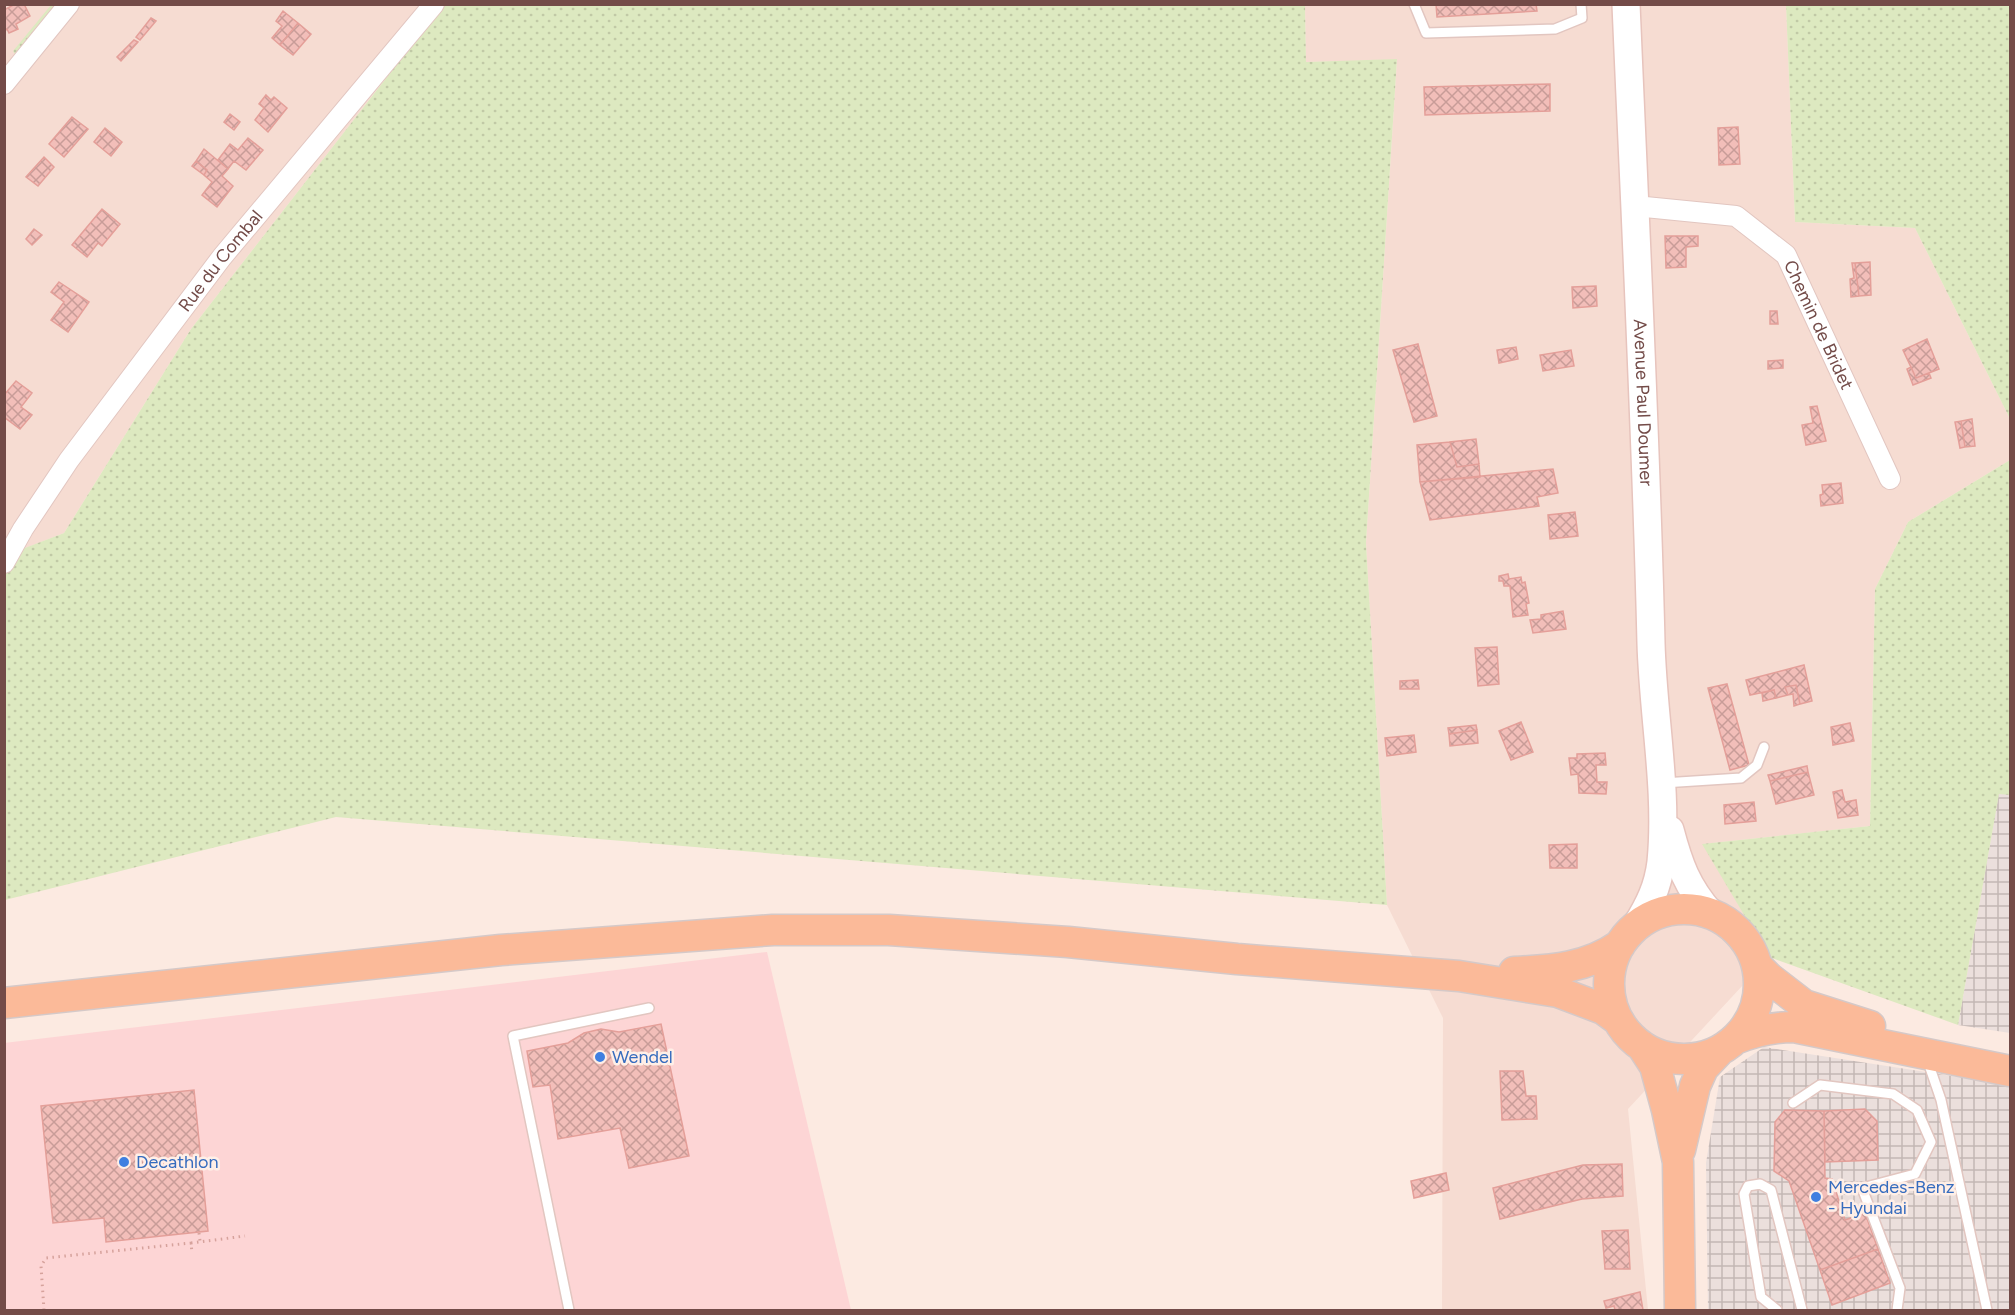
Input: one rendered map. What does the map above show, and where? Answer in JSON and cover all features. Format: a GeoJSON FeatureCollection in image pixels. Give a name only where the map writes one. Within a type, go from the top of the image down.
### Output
{"type":"FeatureCollection","features":[{"type":"Feature","properties":{"kind":"main road","name":"Avenue Paul Doumer"},"geometry":{"type":"LineString","coordinates":[[1626,4],[1647,480],[1652,673],[1661,791]]}},
{"type":"Feature","properties":{"kind":"main road"},"geometry":{"type":"LineString","coordinates":[[1661,791],[1678,860],[1686,881],[1711,914]]}},
{"type":"Feature","properties":{"kind":"main road"},"geometry":{"type":"LineString","coordinates":[[1661,791],[1661,861],[1657,886],[1648,906],[1610,969],[1610,996],[1618,1020],[1628,1034],[1642,1046],[1660,1055],[1680,1059],[1701,1057],[1774,1027],[1794,1027],[2010,1071]]}},
{"type":"Feature","properties":{"kind":"main road"},"geometry":{"type":"LineString","coordinates":[[1459,976],[1560,969],[1602,957],[1653,916],[1672,910],[1692,909],[1711,914],[1732,926],[1748,944],[1757,966],[1759,986],[1756,1006],[1748,1023],[1703,1068],[1695,1086],[1678,1162]]}},
{"type":"Feature","properties":{"kind":"main road"},"geometry":{"type":"LineString","coordinates":[[4,1004],[501,950],[773,930],[890,930],[1068,942],[1237,959],[1459,976],[1558,992],[1603,1009],[1618,1020]]}},
{"type":"Feature","properties":{"kind":"main road"},"geometry":{"type":"LineString","coordinates":[[1757,966],[1804,1005],[1928,1042],[2010,1057]]}},
{"type":"Feature","properties":{"kind":"main road"},"geometry":{"type":"LineString","coordinates":[[1642,1046],[1655,1066],[1678,1162],[1680,1311]]}},
{"type":"Feature","properties":{"kind":"street"},"geometry":{"type":"LineString","coordinates":[[4,84],[69,4]]}},
{"type":"Feature","properties":{"kind":"street","name":"Rue du Combal"},"geometry":{"type":"LineString","coordinates":[[4,563],[69,460],[222,257],[434,4]]}},
{"type":"Feature","properties":{"kind":"street","name":"Chemin de Bridet"},"geometry":{"type":"LineString","coordinates":[[1635,206],[1736,216],[1786,255],[1890,479]]}},
{"type":"Feature","properties":{"kind":"street","name":"Rue du Combal"},"geometry":{"type":"LineString","coordinates":[[4,552],[23,530]]}},
{"type":"Feature","properties":{"kind":"lane"},"geometry":{"type":"LineString","coordinates":[[1414,4],[1426,33],[1555,28],[1582,18],[1581,4]]}},
{"type":"Feature","properties":{"kind":"lane"},"geometry":{"type":"LineString","coordinates":[[1661,791],[1741,778],[1757,765],[1764,747]]}},
{"type":"Feature","properties":{"kind":"lane"},"geometry":{"type":"LineString","coordinates":[[569,1311],[513,1036],[649,1008]]}},
{"type":"Feature","properties":{"kind":"lane"},"geometry":{"type":"LineString","coordinates":[[1926,1054],[1941,1100],[1987,1311]]}},
{"type":"Feature","properties":{"kind":"lane"},"geometry":{"type":"LineString","coordinates":[[1793,1103],[1820,1085],[1893,1094],[1917,1110],[1930,1142],[1915,1174],[1862,1188],[1900,1288],[1897,1311]]}},
{"type":"Feature","properties":{"kind":"lane"},"geometry":{"type":"LineString","coordinates":[[1777,1311],[1761,1297],[1744,1194],[1748,1186],[1760,1184],[1771,1190],[1802,1311]]}},
{"type":"Feature","properties":{"kind":"path"},"geometry":{"type":"LineString","coordinates":[[199,1233],[200,1242]]}},
{"type":"Feature","properties":{"kind":"path"},"geometry":{"type":"LineString","coordinates":[[45,1311],[41,1266],[46,1258],[244,1236]]}},
{"type":"Feature","properties":{"kind":"path"},"geometry":{"type":"LineString","coordinates":[[191,1242],[192,1253]]}},
{"type":"Feature","properties":{"kind":"shaded area"},"geometry":{"type":"Polygon","coordinates":[[[5,5],[443,5],[191,329],[64,533],[5,556],[5,5]]]}},
{"type":"Feature","properties":{"kind":"shaded area"},"geometry":{"type":"Polygon","coordinates":[[[1305,5],[1786,5],[1795,222],[1915,228],[2010,419],[2010,460],[1908,522],[1875,589],[1870,826],[1703,844],[1769,957],[1628,1109],[1648,1310],[1442,1310],[1443,1018],[1387,905],[1366,543],[1397,60],[1306,62],[1305,5]]]}},
{"type":"Feature","properties":{"kind":"shaded area"},"geometry":{"type":"Polygon","coordinates":[[[1999,793],[2010,795],[2010,1033],[1958,1025],[1999,793]]]}},
{"type":"Feature","properties":{"kind":"shaded area"},"geometry":{"type":"Polygon","coordinates":[[[767,952],[851,1310],[5,1310],[4,1043],[767,952]]]}},
{"type":"Feature","properties":{"kind":"shaded area"},"geometry":{"type":"Polygon","coordinates":[[[1764,1047],[2010,1085],[2010,1310],[1708,1310],[1706,1163],[1720,1077],[1764,1047]]]}},
{"type":"Feature","properties":{"kind":"green space"},"geometry":{"type":"Polygon","coordinates":[[[51,5],[54,7],[18,59],[13,51],[51,5]]]}},
{"type":"Feature","properties":{"kind":"green space"},"geometry":{"type":"Polygon","coordinates":[[[443,5],[1305,5],[1306,62],[1397,59],[1366,543],[1387,905],[336,817],[5,900],[4,556],[64,533],[191,329],[443,5]]]}},
{"type":"Feature","properties":{"kind":"green space"},"geometry":{"type":"Polygon","coordinates":[[[1786,5],[2010,5],[2010,419],[1915,228],[1795,222],[1786,5]]]}},
{"type":"Feature","properties":{"kind":"green space"},"geometry":{"type":"Polygon","coordinates":[[[2010,460],[2010,795],[1999,794],[1958,1025],[1769,957],[1702,844],[1870,826],[1875,589],[1908,522],[2010,460]]]}},
{"type":"Feature","properties":{"kind":"building"},"geometry":{"type":"Polygon","coordinates":[[[15,4],[24,4],[30,16],[16,24],[18,29],[9,33],[7,29],[4,31],[4,10],[15,4]]]}},
{"type":"Feature","properties":{"kind":"building"},"geometry":{"type":"Polygon","coordinates":[[[1436,4],[1536,4],[1537,11],[1437,17],[1436,4]]]}},
{"type":"Feature","properties":{"kind":"building"},"geometry":{"type":"Polygon","coordinates":[[[283,11],[298,23],[280,45],[272,38],[282,26],[276,21],[283,11]]]}},
{"type":"Feature","properties":{"kind":"building"},"geometry":{"type":"Polygon","coordinates":[[[151,18],[156,21],[140,40],[136,37],[151,18]]]}},
{"type":"Feature","properties":{"kind":"building"},"geometry":{"type":"Polygon","coordinates":[[[298,23],[311,34],[293,55],[280,45],[298,23]]]}},
{"type":"Feature","properties":{"kind":"building"},"geometry":{"type":"Polygon","coordinates":[[[134,40],[138,42],[121,61],[117,57],[134,40]]]}},
{"type":"Feature","properties":{"kind":"building"},"geometry":{"type":"Polygon","coordinates":[[[1550,84],[1550,111],[1425,115],[1424,87],[1550,84]]]}},
{"type":"Feature","properties":{"kind":"building"},"geometry":{"type":"Polygon","coordinates":[[[266,95],[271,100],[274,97],[287,108],[268,132],[255,120],[264,108],[259,104],[266,95]]]}},
{"type":"Feature","properties":{"kind":"building"},"geometry":{"type":"Polygon","coordinates":[[[230,114],[240,122],[234,130],[224,122],[230,114]]]}},
{"type":"Feature","properties":{"kind":"building"},"geometry":{"type":"Polygon","coordinates":[[[72,117],[88,129],[64,157],[49,144],[72,117]]]}},
{"type":"Feature","properties":{"kind":"building"},"geometry":{"type":"Polygon","coordinates":[[[1738,127],[1740,164],[1719,165],[1718,128],[1738,127]]]}},
{"type":"Feature","properties":{"kind":"building"},"geometry":{"type":"Polygon","coordinates":[[[105,128],[122,142],[111,156],[94,142],[105,128]]]}},
{"type":"Feature","properties":{"kind":"building"},"geometry":{"type":"Polygon","coordinates":[[[248,138],[263,150],[246,170],[234,161],[228,169],[218,160],[230,144],[238,150],[248,138]]]}},
{"type":"Feature","properties":{"kind":"building"},"geometry":{"type":"Polygon","coordinates":[[[204,149],[228,169],[222,176],[233,186],[217,207],[202,195],[212,182],[204,175],[207,170],[196,161],[204,149]]]}},
{"type":"Feature","properties":{"kind":"building"},"geometry":{"type":"Polygon","coordinates":[[[44,157],[54,167],[38,186],[26,177],[44,157]]]}},
{"type":"Feature","properties":{"kind":"building"},"geometry":{"type":"Polygon","coordinates":[[[196,161],[207,170],[204,175],[192,166],[196,161]]]}},
{"type":"Feature","properties":{"kind":"building"},"geometry":{"type":"Polygon","coordinates":[[[102,209],[120,224],[102,246],[98,243],[87,257],[72,245],[102,209]]]}},
{"type":"Feature","properties":{"kind":"building"},"geometry":{"type":"Polygon","coordinates":[[[34,229],[42,235],[32,245],[26,239],[34,229]]]}},
{"type":"Feature","properties":{"kind":"building"},"geometry":{"type":"Polygon","coordinates":[[[1665,236],[1698,236],[1698,246],[1686,247],[1686,267],[1666,268],[1665,236]]]}},
{"type":"Feature","properties":{"kind":"building"},"geometry":{"type":"Polygon","coordinates":[[[1870,262],[1871,295],[1859,296],[1855,263],[1870,262]]]}},
{"type":"Feature","properties":{"kind":"building"},"geometry":{"type":"Polygon","coordinates":[[[1852,263],[1855,263],[1859,296],[1851,297],[1850,279],[1854,278],[1852,263]]]}},
{"type":"Feature","properties":{"kind":"building"},"geometry":{"type":"Polygon","coordinates":[[[59,282],[89,302],[68,332],[51,320],[64,302],[51,292],[59,282]]]}},
{"type":"Feature","properties":{"kind":"building"},"geometry":{"type":"Polygon","coordinates":[[[1596,286],[1597,306],[1573,308],[1572,287],[1596,286]]]}},
{"type":"Feature","properties":{"kind":"building"},"geometry":{"type":"Polygon","coordinates":[[[1770,311],[1777,311],[1778,324],[1770,324],[1770,311]]]}},
{"type":"Feature","properties":{"kind":"building"},"geometry":{"type":"Polygon","coordinates":[[[1927,339],[1939,369],[1916,378],[1903,350],[1927,339]]]}},
{"type":"Feature","properties":{"kind":"building"},"geometry":{"type":"Polygon","coordinates":[[[1418,344],[1437,416],[1414,422],[1393,350],[1418,344]]]}},
{"type":"Feature","properties":{"kind":"building"},"geometry":{"type":"Polygon","coordinates":[[[1516,347],[1518,359],[1499,363],[1497,350],[1516,347]]]}},
{"type":"Feature","properties":{"kind":"building"},"geometry":{"type":"Polygon","coordinates":[[[1571,350],[1574,366],[1543,371],[1540,355],[1571,350]]]}},
{"type":"Feature","properties":{"kind":"building"},"geometry":{"type":"Polygon","coordinates":[[[1783,360],[1783,368],[1768,369],[1768,361],[1783,360]]]}},
{"type":"Feature","properties":{"kind":"building"},"geometry":{"type":"Polygon","coordinates":[[[1911,367],[1916,378],[1929,373],[1931,378],[1913,385],[1907,369],[1911,367]]]}},
{"type":"Feature","properties":{"kind":"building"},"geometry":{"type":"Polygon","coordinates":[[[16,381],[32,393],[21,407],[32,415],[20,429],[4,417],[4,395],[16,381]]]}},
{"type":"Feature","properties":{"kind":"building"},"geometry":{"type":"Polygon","coordinates":[[[1817,406],[1826,441],[1806,445],[1802,425],[1813,423],[1810,407],[1817,406]]]}},
{"type":"Feature","properties":{"kind":"building"},"geometry":{"type":"Polygon","coordinates":[[[1972,419],[1975,446],[1965,447],[1961,421],[1972,419]]]}},
{"type":"Feature","properties":{"kind":"building"},"geometry":{"type":"Polygon","coordinates":[[[1961,421],[1965,447],[1960,448],[1955,422],[1961,421]]]}},
{"type":"Feature","properties":{"kind":"building"},"geometry":{"type":"Polygon","coordinates":[[[1476,439],[1479,464],[1457,467],[1450,442],[1476,439]]]}},
{"type":"Feature","properties":{"kind":"building"},"geometry":{"type":"Polygon","coordinates":[[[1450,442],[1457,467],[1479,464],[1480,477],[1420,482],[1417,445],[1450,442]]]}},
{"type":"Feature","properties":{"kind":"building"},"geometry":{"type":"Polygon","coordinates":[[[1553,469],[1558,493],[1537,497],[1539,506],[1430,520],[1420,482],[1553,469]]]}},
{"type":"Feature","properties":{"kind":"building"},"geometry":{"type":"Polygon","coordinates":[[[1841,483],[1843,503],[1821,506],[1822,485],[1841,483]]]}},
{"type":"Feature","properties":{"kind":"building"},"geometry":{"type":"Polygon","coordinates":[[[1575,512],[1578,536],[1550,539],[1548,515],[1575,512]]]}},
{"type":"Feature","properties":{"kind":"building"},"geometry":{"type":"Polygon","coordinates":[[[1508,574],[1509,579],[1521,577],[1522,583],[1525,582],[1529,603],[1526,604],[1528,615],[1513,617],[1510,586],[1504,586],[1503,581],[1499,581],[1499,576],[1508,574]]]}},
{"type":"Feature","properties":{"kind":"building"},"geometry":{"type":"Polygon","coordinates":[[[1563,611],[1566,629],[1533,633],[1530,620],[1541,619],[1541,615],[1563,611]]]}},
{"type":"Feature","properties":{"kind":"building"},"geometry":{"type":"Polygon","coordinates":[[[1497,647],[1499,684],[1478,686],[1475,648],[1497,647]]]}},
{"type":"Feature","properties":{"kind":"building"},"geometry":{"type":"Polygon","coordinates":[[[1804,665],[1812,701],[1800,704],[1796,685],[1785,687],[1788,695],[1776,698],[1774,690],[1750,695],[1746,680],[1804,665]]]}},
{"type":"Feature","properties":{"kind":"building"},"geometry":{"type":"Polygon","coordinates":[[[1418,680],[1419,689],[1400,689],[1400,681],[1418,680]]]}},
{"type":"Feature","properties":{"kind":"building"},"geometry":{"type":"Polygon","coordinates":[[[1727,684],[1749,765],[1730,770],[1708,688],[1727,684]]]}},
{"type":"Feature","properties":{"kind":"building"},"geometry":{"type":"Polygon","coordinates":[[[1796,685],[1800,704],[1794,706],[1793,694],[1788,695],[1785,687],[1796,685]]]}},
{"type":"Feature","properties":{"kind":"building"},"geometry":{"type":"Polygon","coordinates":[[[1774,690],[1776,698],[1763,701],[1762,693],[1774,690]]]}},
{"type":"Feature","properties":{"kind":"building"},"geometry":{"type":"Polygon","coordinates":[[[1521,722],[1533,752],[1511,760],[1499,731],[1521,722]]]}},
{"type":"Feature","properties":{"kind":"building"},"geometry":{"type":"Polygon","coordinates":[[[1850,723],[1854,741],[1833,745],[1831,727],[1850,723]]]}},
{"type":"Feature","properties":{"kind":"building"},"geometry":{"type":"Polygon","coordinates":[[[1476,725],[1477,730],[1449,734],[1448,728],[1476,725]]]}},
{"type":"Feature","properties":{"kind":"building"},"geometry":{"type":"Polygon","coordinates":[[[1477,730],[1478,743],[1450,746],[1449,734],[1477,730]]]}},
{"type":"Feature","properties":{"kind":"building"},"geometry":{"type":"Polygon","coordinates":[[[1414,735],[1416,752],[1387,756],[1385,738],[1414,735]]]}},
{"type":"Feature","properties":{"kind":"building"},"geometry":{"type":"Polygon","coordinates":[[[1605,753],[1606,765],[1596,765],[1597,782],[1607,782],[1606,794],[1579,793],[1578,774],[1571,775],[1569,758],[1577,758],[1577,754],[1605,753]]]}},
{"type":"Feature","properties":{"kind":"building"},"geometry":{"type":"Polygon","coordinates":[[[1807,766],[1808,772],[1770,781],[1768,775],[1807,766]]]}},
{"type":"Feature","properties":{"kind":"building"},"geometry":{"type":"Polygon","coordinates":[[[1808,772],[1814,795],[1776,804],[1770,781],[1808,772]]]}},
{"type":"Feature","properties":{"kind":"building"},"geometry":{"type":"Polygon","coordinates":[[[1842,790],[1845,802],[1856,800],[1858,815],[1838,818],[1833,792],[1842,790]]]}},
{"type":"Feature","properties":{"kind":"building"},"geometry":{"type":"Polygon","coordinates":[[[1754,802],[1756,821],[1725,824],[1724,805],[1754,802]]]}},
{"type":"Feature","properties":{"kind":"building"},"geometry":{"type":"Polygon","coordinates":[[[1577,844],[1577,868],[1550,868],[1549,845],[1577,844]]]}},
{"type":"Feature","properties":{"kind":"building"},"geometry":{"type":"Polygon","coordinates":[[[661,1024],[689,1156],[629,1168],[620,1128],[558,1139],[550,1085],[533,1087],[527,1051],[568,1043],[584,1033],[601,1029],[619,1032],[661,1024]]]}},
{"type":"Feature","properties":{"kind":"building"},"geometry":{"type":"Polygon","coordinates":[[[1500,1071],[1523,1071],[1526,1096],[1536,1096],[1537,1119],[1502,1120],[1500,1071]]]}},
{"type":"Feature","properties":{"kind":"building","name":"Decathlon"},"geometry":{"type":"Polygon","coordinates":[[[194,1090],[208,1231],[106,1242],[104,1218],[53,1223],[41,1106],[194,1090]]]}},
{"type":"Feature","properties":{"kind":"building"},"geometry":{"type":"Polygon","coordinates":[[[1865,1109],[1877,1121],[1878,1160],[1825,1162],[1824,1111],[1865,1109]]]}},
{"type":"Feature","properties":{"kind":"building","name":"Mercedes-Benz - Hyundai"},"geometry":{"type":"Polygon","coordinates":[[[1785,1110],[1824,1111],[1825,1178],[1832,1179],[1845,1220],[1865,1213],[1878,1249],[1820,1270],[1789,1181],[1774,1171],[1775,1122],[1785,1110]]]}},
{"type":"Feature","properties":{"kind":"building"},"geometry":{"type":"Polygon","coordinates":[[[1622,1164],[1623,1196],[1582,1199],[1500,1219],[1493,1188],[1583,1165],[1622,1164]]]}},
{"type":"Feature","properties":{"kind":"building"},"geometry":{"type":"Polygon","coordinates":[[[1446,1173],[1449,1190],[1414,1198],[1411,1181],[1446,1173]]]}},
{"type":"Feature","properties":{"kind":"building"},"geometry":{"type":"Polygon","coordinates":[[[1628,1230],[1630,1269],[1605,1269],[1602,1231],[1628,1230]]]}},
{"type":"Feature","properties":{"kind":"building"},"geometry":{"type":"Polygon","coordinates":[[[1878,1249],[1890,1283],[1832,1305],[1820,1270],[1878,1249]]]}},
{"type":"Feature","properties":{"kind":"building"},"geometry":{"type":"Polygon","coordinates":[[[1640,1292],[1643,1310],[1615,1310],[1614,1306],[1606,1308],[1604,1301],[1640,1292]]]}},
{"type":"Feature","properties":{"kind":"place","name":"Wendel"},"geometry":{"type":"Point","coordinates":[600,1057]}},
{"type":"Feature","properties":{"kind":"place","name":"Decathlon"},"geometry":{"type":"Point","coordinates":[124,1162]}},
{"type":"Feature","properties":{"kind":"place","name":"Mercedes-Benz - Hyundai"},"geometry":{"type":"Point","coordinates":[1816,1197]}}]}
